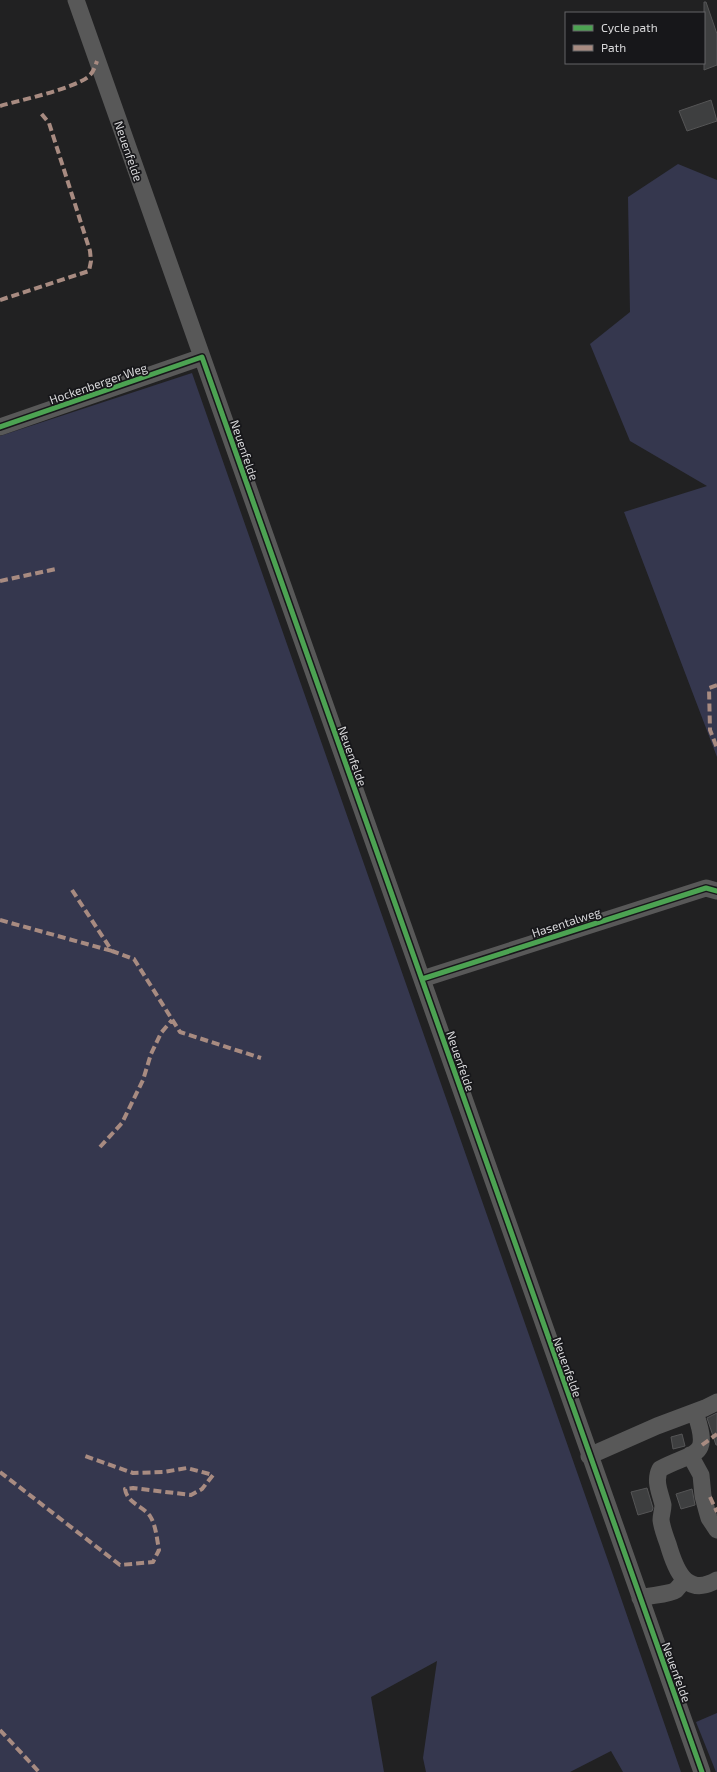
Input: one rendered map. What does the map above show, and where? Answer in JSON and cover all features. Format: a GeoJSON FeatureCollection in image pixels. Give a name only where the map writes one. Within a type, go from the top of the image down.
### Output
{"type":"FeatureCollection","features":[{"type":"Feature","properties":{"kind":"street","name":"Neuenfelde"},"geometry":{"type":"LineString","coordinates":[[76,0],[589,1456],[702,1772]]}},
{"type":"Feature","properties":{"kind":"street","name":"Hockenberger Weg"},"geometry":{"type":"LineString","coordinates":[[0,427],[202,357]]}},
{"type":"Feature","properties":{"kind":"street","name":"Hasentalweg"},"geometry":{"type":"LineString","coordinates":[[422,979],[706,888],[717,891]]}},
{"type":"Feature","properties":{"kind":"street"},"geometry":{"type":"LineString","coordinates":[[589,1456],[657,1426],[717,1402]]}},
{"type":"Feature","properties":{"kind":"street"},"geometry":{"type":"LineString","coordinates":[[694,1412],[702,1432],[702,1445],[698,1451],[660,1469],[657,1475],[662,1504],[661,1521],[678,1573],[684,1580],[694,1584],[702,1584],[717,1580]]}},
{"type":"Feature","properties":{"kind":"street"},"geometry":{"type":"LineString","coordinates":[[690,1455],[701,1475],[703,1496],[709,1518],[717,1530]]}},
{"type":"Feature","properties":{"kind":"street"},"geometry":{"type":"LineString","coordinates":[[640,1598],[675,1590],[684,1580]]}},
{"type":"Feature","properties":{"kind":"shaded area"},"geometry":{"type":"Polygon","coordinates":[[[678,164],[717,180],[717,757],[624,512],[707,486],[630,441],[590,344],[630,312],[628,197],[678,164]]]}},
{"type":"Feature","properties":{"kind":"shaded area"},"geometry":{"type":"Polygon","coordinates":[[[192,373],[681,1772],[623,1772],[611,1751],[570,1772],[426,1772],[423,1758],[437,1661],[371,1697],[384,1772],[0,1772],[0,436],[192,373]]]}},
{"type":"Feature","properties":{"kind":"shaded area"},"geometry":{"type":"Polygon","coordinates":[[[717,1713],[717,1772],[716,1772],[696,1722],[717,1713]]]}},
{"type":"Feature","properties":{"kind":"building"},"geometry":{"type":"Polygon","coordinates":[[[704,2],[706,2],[717,34],[717,65],[704,70],[705,12],[704,2]]]}},
{"type":"Feature","properties":{"kind":"building"},"geometry":{"type":"Polygon","coordinates":[[[711,100],[717,121],[687,131],[679,111],[711,100]]]}},
{"type":"Feature","properties":{"kind":"building"},"geometry":{"type":"Polygon","coordinates":[[[717,1413],[717,1445],[716,1445],[707,1418],[717,1413]]]}},
{"type":"Feature","properties":{"kind":"building"},"geometry":{"type":"Polygon","coordinates":[[[682,1434],[685,1446],[673,1449],[671,1437],[682,1434]]]}},
{"type":"Feature","properties":{"kind":"building"},"geometry":{"type":"Polygon","coordinates":[[[647,1488],[653,1508],[652,1511],[638,1515],[631,1492],[647,1488]]]}},
{"type":"Feature","properties":{"kind":"building"},"geometry":{"type":"Polygon","coordinates":[[[692,1489],[695,1505],[681,1509],[676,1494],[692,1489]]]}},
{"type":"Feature","properties":{"kind":"marked path"},"geometry":{"type":"LineString","coordinates":[[0,106],[70,86],[88,77],[95,68],[97,61]]}},
{"type":"Feature","properties":{"kind":"marked path"},"geometry":{"type":"LineString","coordinates":[[0,300],[89,271],[91,261],[90,251],[49,123],[40,112]]}},
{"type":"Feature","properties":{"kind":"marked path"},"geometry":{"type":"LineString","coordinates":[[0,581],[56,569]]}},
{"type":"Feature","properties":{"kind":"marked path"},"geometry":{"type":"LineString","coordinates":[[717,685],[709,688],[710,730],[717,748]]}},
{"type":"Feature","properties":{"kind":"marked path"},"geometry":{"type":"LineString","coordinates":[[72,890],[112,951],[134,959],[180,1032],[261,1058]]}},
{"type":"Feature","properties":{"kind":"marked path"},"geometry":{"type":"LineString","coordinates":[[0,920],[112,951]]}},
{"type":"Feature","properties":{"kind":"marked path"},"geometry":{"type":"LineString","coordinates":[[100,1147],[122,1123],[143,1080],[151,1054],[161,1033],[172,1020]]}},
{"type":"Feature","properties":{"kind":"marked path"},"geometry":{"type":"LineString","coordinates":[[702,1445],[717,1434]]}},
{"type":"Feature","properties":{"kind":"marked path"},"geometry":{"type":"LineString","coordinates":[[0,1472],[120,1565],[153,1562],[159,1550],[155,1528],[150,1516],[129,1498],[125,1489],[133,1488],[191,1495],[202,1489],[213,1475],[187,1468],[163,1472],[133,1473],[85,1456]]}},
{"type":"Feature","properties":{"kind":"marked path"},"geometry":{"type":"LineString","coordinates":[[710,1497],[717,1512]]}},
{"type":"Feature","properties":{"kind":"marked path"},"geometry":{"type":"LineString","coordinates":[[0,1730],[39,1772]]}},
{"type":"Feature","properties":{"kind":"cycle path"},"geometry":{"type":"LineString","coordinates":[[0,427],[202,357],[702,1772]]}},
{"type":"Feature","properties":{"kind":"cycle path"},"geometry":{"type":"LineString","coordinates":[[422,979],[706,888],[717,891]]}}]}
